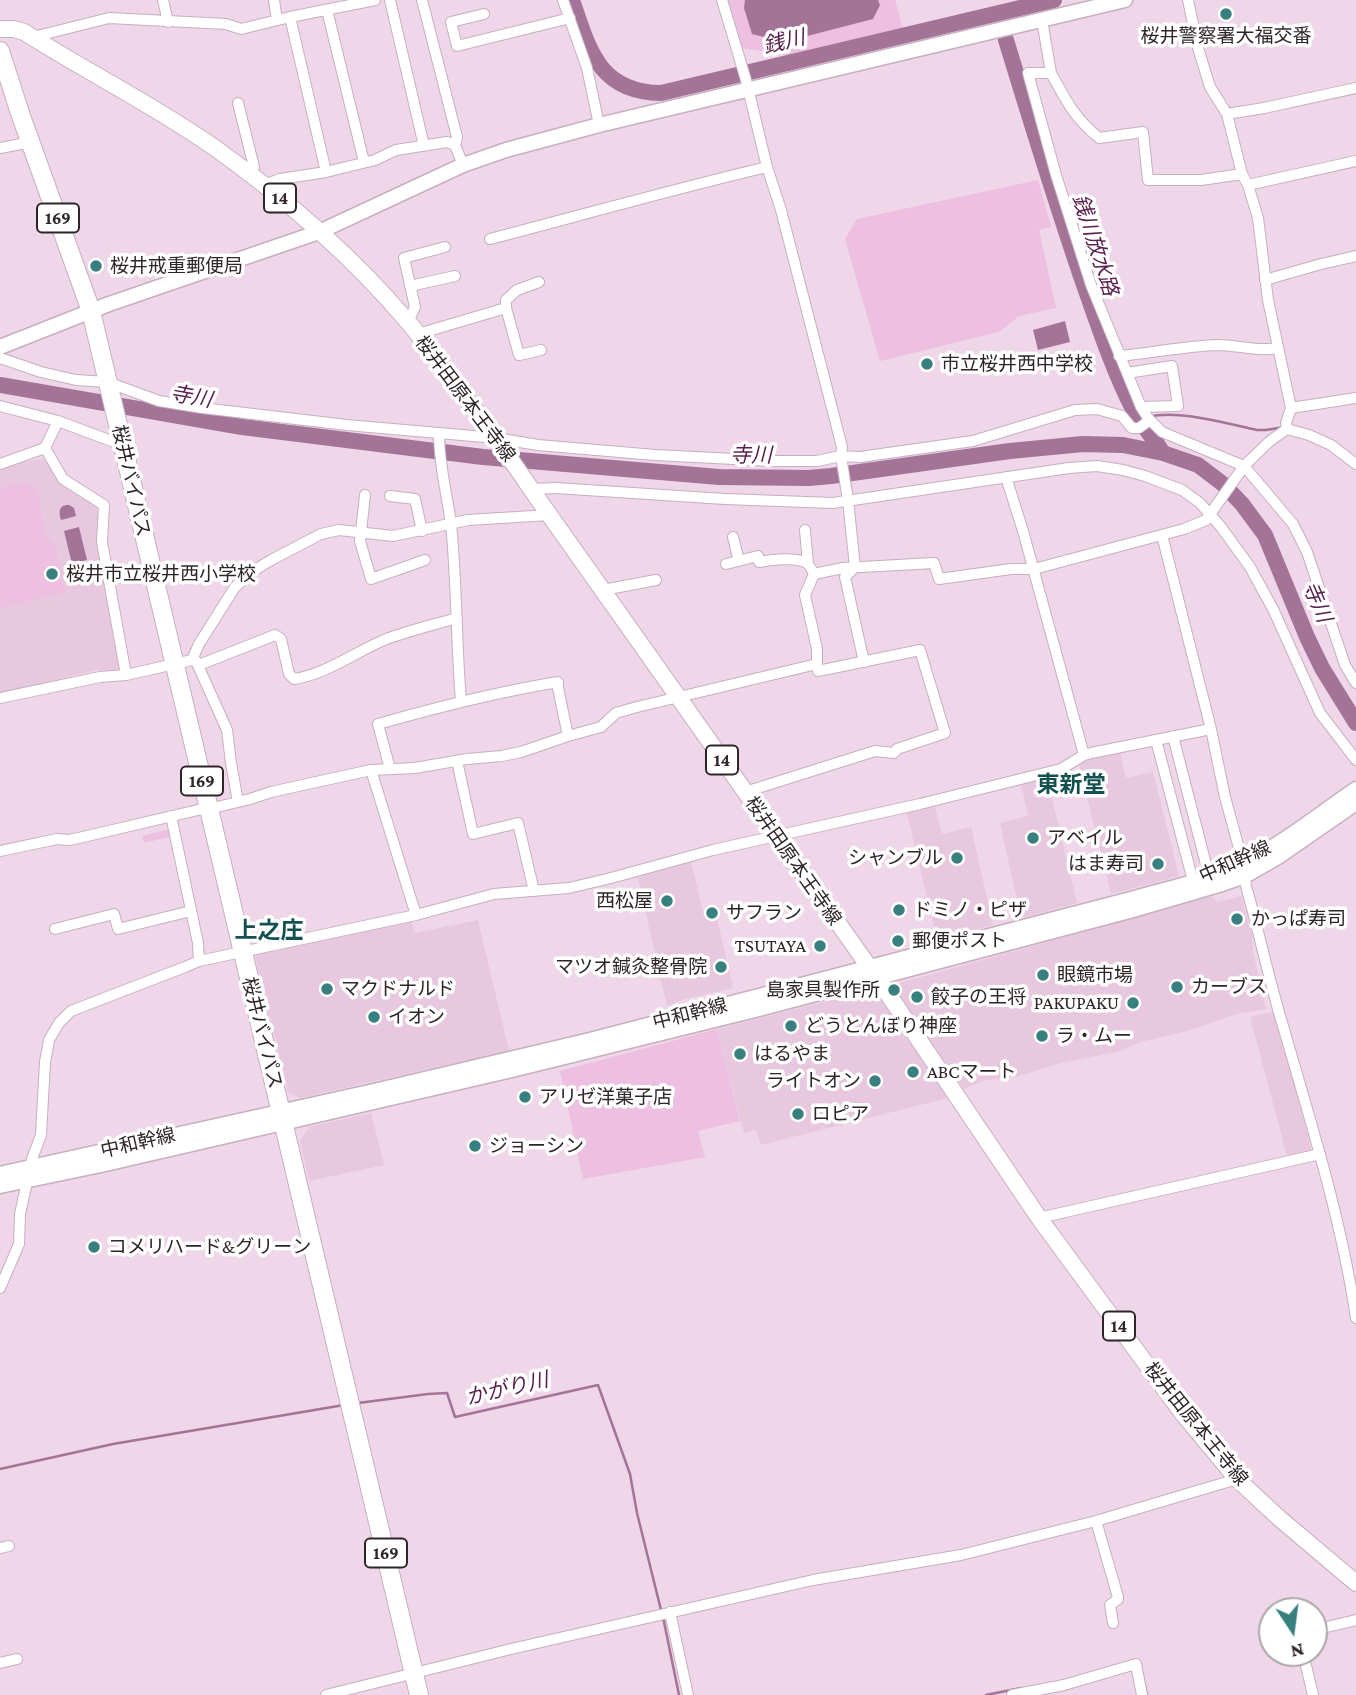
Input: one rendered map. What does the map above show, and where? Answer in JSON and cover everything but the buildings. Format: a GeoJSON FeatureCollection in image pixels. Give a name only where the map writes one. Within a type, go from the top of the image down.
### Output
{"type":"FeatureCollection","features":[{"type":"Feature","properties":{"kind":"highway","name":"桜井バイパス"},"geometry":{"type":"LineString","coordinates":[[0,51],[91,311],[122,441],[188,663],[209,809],[419,1695]]}},
{"type":"Feature","properties":{"kind":"main road"},"geometry":{"type":"LineString","coordinates":[[0,347],[91,311],[319,232],[463,165],[525,144],[747,85],[1125,0]]}},
{"type":"Feature","properties":{"kind":"main road","name":"桜井田原本王寺線"},"geometry":{"type":"LineString","coordinates":[[0,29],[24,32],[144,101],[212,146],[258,180],[340,250],[413,328],[550,514],[943,1075],[1039,1218],[1183,1414],[1237,1479],[1356,1583]]}},
{"type":"Feature","properties":{"kind":"main road","name":"中和幹線"},"geometry":{"type":"LineString","coordinates":[[0,1186],[29,1174],[282,1117],[1133,910],[1222,884],[1356,789]]}},
{"type":"Feature","properties":{"kind":"main road","name":"中和幹線"},"geometry":{"type":"LineString","coordinates":[[872,973],[1209,876],[1244,869],[1278,857],[1356,803]]}},
{"type":"Feature","properties":{"kind":"main road","name":"中和幹線"},"geometry":{"type":"LineString","coordinates":[[0,1174],[29,1174]]}},
{"type":"Feature","properties":{"kind":"street"},"geometry":{"type":"LineString","coordinates":[[163,0],[169,22]]}},
{"type":"Feature","properties":{"kind":"street"},"geometry":{"type":"LineString","coordinates":[[274,0],[277,20]]}},
{"type":"Feature","properties":{"kind":"street"},"geometry":{"type":"LineString","coordinates":[[33,37],[108,18],[226,24],[241,29],[350,3],[375,0]]}},
{"type":"Feature","properties":{"kind":"street"},"geometry":{"type":"LineString","coordinates":[[390,0],[424,146]]}},
{"type":"Feature","properties":{"kind":"street"},"geometry":{"type":"LineString","coordinates":[[422,0],[457,137],[455,145],[463,165]]}},
{"type":"Feature","properties":{"kind":"street"},"geometry":{"type":"LineString","coordinates":[[563,0],[587,68],[599,125]]}},
{"type":"Feature","properties":{"kind":"street"},"geometry":{"type":"LineString","coordinates":[[722,0],[781,210],[842,447],[855,567]]}},
{"type":"Feature","properties":{"kind":"street"},"geometry":{"type":"LineString","coordinates":[[814,575],[842,568],[934,563],[939,579],[1011,569],[1034,569],[1162,535],[1206,520],[1243,468],[1286,426],[1291,408],[1265,280],[1258,218],[1242,174],[1227,114],[1210,87],[1188,0]]}},
{"type":"Feature","properties":{"kind":"street"},"geometry":{"type":"LineString","coordinates":[[327,10],[365,162]]}},
{"type":"Feature","properties":{"kind":"street"},"geometry":{"type":"LineString","coordinates":[[484,14],[451,22],[457,46],[570,18]]}},
{"type":"Feature","properties":{"kind":"street"},"geometry":{"type":"LineString","coordinates":[[290,17],[326,172]]}},
{"type":"Feature","properties":{"kind":"street"},"geometry":{"type":"LineString","coordinates":[[1042,20],[1051,73],[1069,108],[1083,125],[1099,138],[1143,132],[1148,180],[1201,180],[1242,174]]}},
{"type":"Feature","properties":{"kind":"street"},"geometry":{"type":"LineString","coordinates":[[1051,73],[1028,73],[1056,175],[1091,285],[1146,414],[1162,432],[1243,468],[1293,524],[1307,552],[1345,665],[1356,683]]}},
{"type":"Feature","properties":{"kind":"street"},"geometry":{"type":"LineString","coordinates":[[1227,114],[1356,88]]}},
{"type":"Feature","properties":{"kind":"street"},"geometry":{"type":"LineString","coordinates":[[238,103],[258,180],[326,172],[375,160],[396,150],[447,142],[455,145]]}},
{"type":"Feature","properties":{"kind":"street"},"geometry":{"type":"LineString","coordinates":[[0,148],[31,142]]}},
{"type":"Feature","properties":{"kind":"street"},"geometry":{"type":"LineString","coordinates":[[1248,185],[1356,161]]}},
{"type":"Feature","properties":{"kind":"street"},"geometry":{"type":"LineString","coordinates":[[490,239],[645,199],[672,189],[767,167]]}},
{"type":"Feature","properties":{"kind":"street"},"geometry":{"type":"LineString","coordinates":[[445,247],[404,258],[415,307],[413,328],[506,308]]}},
{"type":"Feature","properties":{"kind":"street"},"geometry":{"type":"LineString","coordinates":[[1265,280],[1356,256]]}},
{"type":"Feature","properties":{"kind":"street"},"geometry":{"type":"LineString","coordinates":[[410,286],[455,276]]}},
{"type":"Feature","properties":{"kind":"street"},"geometry":{"type":"LineString","coordinates":[[539,282],[517,290],[506,300],[506,308],[519,355],[541,350]]}},
{"type":"Feature","properties":{"kind":"street"},"geometry":{"type":"LineString","coordinates":[[1119,356],[1209,346],[1231,345],[1265,351],[1278,348]]}},
{"type":"Feature","properties":{"kind":"street"},"geometry":{"type":"LineString","coordinates":[[0,358],[41,372],[108,384],[159,401],[191,406],[568,448],[732,459],[817,461],[973,441],[1075,410],[1097,409],[1122,416],[1132,428],[1139,428],[1146,414],[1178,406],[1172,366],[1127,373]]}},
{"type":"Feature","properties":{"kind":"street"},"geometry":{"type":"LineString","coordinates":[[1291,408],[1356,398]]}},
{"type":"Feature","properties":{"kind":"street"},"geometry":{"type":"LineString","coordinates":[[0,407],[122,441]]}},
{"type":"Feature","properties":{"kind":"street"},"geometry":{"type":"LineString","coordinates":[[0,464],[45,448],[58,421]]}},
{"type":"Feature","properties":{"kind":"street"},"geometry":{"type":"LineString","coordinates":[[1286,426],[1331,445],[1356,464]]}},
{"type":"Feature","properties":{"kind":"street"},"geometry":{"type":"LineString","coordinates":[[439,434],[451,524],[461,701]]}},
{"type":"Feature","properties":{"kind":"street"},"geometry":{"type":"LineString","coordinates":[[45,448],[63,478],[104,505],[102,542],[126,675]]}},
{"type":"Feature","properties":{"kind":"street"},"geometry":{"type":"LineString","coordinates":[[847,497],[1097,466],[1145,476],[1182,490],[1212,511],[1250,567],[1273,610],[1320,713],[1356,760]]}},
{"type":"Feature","properties":{"kind":"street"},"geometry":{"type":"LineString","coordinates":[[1006,477],[1034,569],[1084,755]]}},
{"type":"Feature","properties":{"kind":"street"},"geometry":{"type":"LineString","coordinates":[[529,486],[833,503],[844,502],[847,497]]}},
{"type":"Feature","properties":{"kind":"street"},"geometry":{"type":"LineString","coordinates":[[365,495],[360,541],[370,579],[425,560]]}},
{"type":"Feature","properties":{"kind":"street"},"geometry":{"type":"LineString","coordinates":[[390,496],[415,499],[422,531]]}},
{"type":"Feature","properties":{"kind":"street"},"geometry":{"type":"LineString","coordinates":[[188,663],[235,587],[273,559],[321,534],[339,530],[393,536],[468,520],[550,514]]}},
{"type":"Feature","properties":{"kind":"street"},"geometry":{"type":"LineString","coordinates":[[804,530],[808,564],[814,575]]}},
{"type":"Feature","properties":{"kind":"street"},"geometry":{"type":"LineString","coordinates":[[1162,535],[1211,729],[1246,886],[1348,1266],[1356,1318]]}},
{"type":"Feature","properties":{"kind":"street"},"geometry":{"type":"LineString","coordinates":[[733,537],[739,561]]}},
{"type":"Feature","properties":{"kind":"street"},"geometry":{"type":"LineString","coordinates":[[726,564],[758,556],[760,562],[773,559],[799,560],[808,564]]}},
{"type":"Feature","properties":{"kind":"street"},"geometry":{"type":"LineString","coordinates":[[855,567],[845,577],[864,662]]}},
{"type":"Feature","properties":{"kind":"street"},"geometry":{"type":"LineString","coordinates":[[745,792],[874,751],[894,753],[897,749],[945,733],[920,650],[818,671],[817,649],[805,595],[814,575]]}},
{"type":"Feature","properties":{"kind":"street"},"geometry":{"type":"LineString","coordinates":[[603,590],[656,580]]}},
{"type":"Feature","properties":{"kind":"street"},"geometry":{"type":"LineString","coordinates":[[0,698],[100,677],[126,675],[188,663],[275,635],[281,639],[289,674],[294,678],[303,677],[385,640],[457,618]]}},
{"type":"Feature","properties":{"kind":"street"},"geometry":{"type":"LineString","coordinates":[[188,663],[227,730],[238,802]]}},
{"type":"Feature","properties":{"kind":"street"},"geometry":{"type":"LineString","coordinates":[[0,851],[57,839],[76,838],[209,809],[371,770],[415,768],[521,752],[601,727],[616,713],[817,664]]}},
{"type":"Feature","properties":{"kind":"street"},"geometry":{"type":"LineString","coordinates":[[390,769],[378,724],[461,701],[558,682],[568,736]]}},
{"type":"Feature","properties":{"kind":"street"},"geometry":{"type":"LineString","coordinates":[[0,1288],[19,1244],[20,1214],[41,1135],[45,1062],[49,1040],[59,1023],[71,1011],[199,961],[416,915],[494,894],[569,888],[775,836],[1061,769],[1084,755],[1211,729]]}},
{"type":"Feature","properties":{"kind":"street"},"geometry":{"type":"LineString","coordinates":[[1173,736],[1209,876]]}},
{"type":"Feature","properties":{"kind":"street"},"geometry":{"type":"LineString","coordinates":[[1156,740],[1193,881]]}},
{"type":"Feature","properties":{"kind":"street"},"geometry":{"type":"LineString","coordinates":[[457,761],[473,834],[518,823],[534,891]]}},
{"type":"Feature","properties":{"kind":"street"},"geometry":{"type":"LineString","coordinates":[[371,770],[416,915]]}},
{"type":"Feature","properties":{"kind":"street"},"geometry":{"type":"LineString","coordinates":[[171,816],[198,943],[199,961]]}},
{"type":"Feature","properties":{"kind":"street"},"geometry":{"type":"LineString","coordinates":[[55,929],[114,914],[118,929],[191,911]]}},
{"type":"Feature","properties":{"kind":"street"},"geometry":{"type":"LineString","coordinates":[[1039,1218],[1320,1154]]}},
{"type":"Feature","properties":{"kind":"street"},"geometry":{"type":"LineString","coordinates":[[326,1695],[511,1649],[813,1580],[961,1555],[1096,1521],[1237,1479]]}},
{"type":"Feature","properties":{"kind":"street"},"geometry":{"type":"LineString","coordinates":[[1096,1521],[1118,1597],[1110,1605],[1113,1623]]}},
{"type":"Feature","properties":{"kind":"street"},"geometry":{"type":"LineString","coordinates":[[670,1612],[688,1695]]}},
{"type":"Feature","properties":{"kind":"street"},"geometry":{"type":"LineString","coordinates":[[1328,1627],[1356,1620]]}},
{"type":"Feature","properties":{"kind":"street"},"geometry":{"type":"LineString","coordinates":[[0,1663],[17,1659]]}},
{"type":"Feature","properties":{"kind":"street"},"geometry":{"type":"LineString","coordinates":[[1012,1695],[1064,1685],[1136,1664],[1142,1695]]}},
{"type":"Feature","properties":{"kind":"street"},"geometry":{"type":"LineString","coordinates":[[1306,1667],[1313,1695]]}},
{"type":"Feature","properties":{"kind":"shaded area"},"geometry":{"type":"Polygon","coordinates":[[[726,0],[745,0],[745,3],[880,5],[878,0],[895,0],[903,29],[798,57],[743,48],[726,0]]]}},
{"type":"Feature","properties":{"kind":"shaded area"},"geometry":{"type":"Polygon","coordinates":[[[1038,180],[1051,227],[1039,230],[1056,308],[1019,316],[999,332],[880,361],[845,239],[857,219],[1038,180]]]}},
{"type":"Feature","properties":{"kind":"shaded area","name":"桜井市立桜井西小学校"},"geometry":{"type":"Polygon","coordinates":[[[44,459],[61,482],[95,505],[99,512],[120,666],[117,670],[96,670],[0,693],[0,468],[44,459]]]}},
{"type":"Feature","properties":{"kind":"shaded area"},"geometry":{"type":"Polygon","coordinates":[[[24,482],[38,491],[44,534],[55,545],[65,592],[0,608],[0,488],[24,482]]]}},
{"type":"Feature","properties":{"kind":"shaded area"},"geometry":{"type":"Polygon","coordinates":[[[1120,752],[1126,778],[1153,772],[1179,876],[1111,894],[1079,764],[1120,752]]]}},
{"type":"Feature","properties":{"kind":"shaded area"},"geometry":{"type":"Polygon","coordinates":[[[1047,778],[1077,903],[1021,918],[1000,823],[1028,816],[1021,784],[1047,778]]]}},
{"type":"Feature","properties":{"kind":"shaded area"},"geometry":{"type":"Polygon","coordinates":[[[934,803],[942,834],[971,827],[993,925],[937,940],[906,809],[934,803]]]}},
{"type":"Feature","properties":{"kind":"shaded area"},"geometry":{"type":"Polygon","coordinates":[[[171,829],[173,836],[144,843],[142,836],[171,829]]]}},
{"type":"Feature","properties":{"kind":"shaded area"},"geometry":{"type":"Polygon","coordinates":[[[691,861],[704,916],[716,914],[733,988],[667,1006],[637,874],[691,861]]]}},
{"type":"Feature","properties":{"kind":"shaded area"},"geometry":{"type":"Polygon","coordinates":[[[1212,896],[1217,902],[1241,896],[1252,934],[1253,952],[1266,1009],[1236,1014],[1191,1030],[1137,1043],[1121,1051],[1061,1063],[1019,1076],[986,1080],[964,1089],[893,991],[900,983],[1212,896]]]}},
{"type":"Feature","properties":{"kind":"shaded area","name":"イオン"},"geometry":{"type":"Polygon","coordinates":[[[411,919],[415,933],[478,920],[509,1051],[299,1098],[288,1092],[255,956],[258,952],[411,919]]]}},
{"type":"Feature","properties":{"kind":"shaded area"},"geometry":{"type":"Polygon","coordinates":[[[863,992],[878,996],[952,1097],[761,1145],[756,1130],[744,1133],[717,1029],[863,992]]]}},
{"type":"Feature","properties":{"kind":"shaded area"},"geometry":{"type":"Polygon","coordinates":[[[1273,1012],[1284,1041],[1310,1152],[1287,1156],[1250,1017],[1273,1012]]]}},
{"type":"Feature","properties":{"kind":"shaded area"},"geometry":{"type":"Polygon","coordinates":[[[717,1029],[740,1121],[698,1131],[705,1157],[583,1179],[560,1071],[717,1029]]]}},
{"type":"Feature","properties":{"kind":"shaded area"},"geometry":{"type":"Polygon","coordinates":[[[371,1113],[384,1165],[309,1181],[300,1141],[309,1127],[371,1113]]]}},
{"type":"Feature","properties":{"kind":"water"},"geometry":{"type":"Polygon","coordinates":[[[745,0],[878,0],[880,5],[873,19],[784,42],[752,34],[744,8],[745,0]]]}},
{"type":"Feature","properties":{"kind":"water"},"geometry":{"type":"Polygon","coordinates":[[[1065,321],[1070,342],[1038,350],[1033,330],[1065,321]]]}},
{"type":"Feature","properties":{"kind":"water"},"geometry":{"type":"Polygon","coordinates":[[[69,505],[74,508],[76,516],[61,520],[61,508],[69,505]]]}},
{"type":"Feature","properties":{"kind":"water"},"geometry":{"type":"Polygon","coordinates":[[[79,527],[87,560],[72,564],[64,531],[79,527]]]}},
{"type":"Feature","properties":{"kind":"waterway","name":"銭川"},"geometry":{"type":"LineString","coordinates":[[572,0],[591,51],[610,76],[623,85],[640,91],[661,93],[1054,0]]}},
{"type":"Feature","properties":{"kind":"waterway","name":"銭川放水路"},"geometry":{"type":"LineString","coordinates":[[1006,40],[1084,285],[1107,348],[1133,409],[1163,453]]}},
{"type":"Feature","properties":{"kind":"waterway","name":"寺川"},"geometry":{"type":"LineString","coordinates":[[0,385],[242,427],[483,457],[719,477],[809,478],[1083,444],[1123,445],[1163,453],[1198,465],[1223,484],[1265,535],[1322,668],[1356,723]]}},
{"type":"Feature","properties":{"kind":"waterway"},"geometry":{"type":"LineString","coordinates":[[1149,417],[1188,416],[1257,430],[1284,427]]}},
{"type":"Feature","properties":{"kind":"waterway","name":"かがり川"},"geometry":{"type":"LineString","coordinates":[[358,1403],[447,1393],[455,1417],[598,1385],[630,1474],[661,1610]]}},
{"type":"Feature","properties":{"kind":"waterway","name":"かがり川"},"geometry":{"type":"LineString","coordinates":[[0,1469],[113,1444],[344,1405]]}},
{"type":"Feature","properties":{"kind":"waterway","name":"かがり川"},"geometry":{"type":"LineString","coordinates":[[663,1617],[679,1695]]}},
{"type":"Feature","properties":{"kind":"waterway","name":"かがり川"},"geometry":{"type":"LineString","coordinates":[[1143,1677],[1147,1695]]}},
{"type":"Feature","properties":{"kind":"waterway","name":"かがり川"},"geometry":{"type":"LineString","coordinates":[[986,1695],[1021,1688]]}},
{"type":"Feature","properties":{"kind":"place","name":"桜井警察署大福交番"},"geometry":{"type":"Point","coordinates":[1226,14]}},
{"type":"Feature","properties":{"kind":"place","name":"桜井戒重郵便局"},"geometry":{"type":"Point","coordinates":[96,266]}},
{"type":"Feature","properties":{"kind":"place","name":"市立桜井西中学校"},"geometry":{"type":"Point","coordinates":[927,364]}},
{"type":"Feature","properties":{"kind":"place","name":"桜井市立桜井西小学校"},"geometry":{"type":"Point","coordinates":[52,574]}},
{"type":"Feature","properties":{"kind":"place","name":"アベイル"},"geometry":{"type":"Point","coordinates":[1033,838]}},
{"type":"Feature","properties":{"kind":"place","name":"シャンブル"},"geometry":{"type":"Point","coordinates":[957,858]}},
{"type":"Feature","properties":{"kind":"place","name":"はま寿司"},"geometry":{"type":"Point","coordinates":[1158,864]}},
{"type":"Feature","properties":{"kind":"place","name":"西松屋"},"geometry":{"type":"Point","coordinates":[667,901]}},
{"type":"Feature","properties":{"kind":"place","name":"ドミノ・ピザ"},"geometry":{"type":"Point","coordinates":[899,910]}},
{"type":"Feature","properties":{"kind":"place","name":"サフラン"},"geometry":{"type":"Point","coordinates":[712,913]}},
{"type":"Feature","properties":{"kind":"place","name":"かっぱ寿司"},"geometry":{"type":"Point","coordinates":[1237,919]}},
{"type":"Feature","properties":{"kind":"place","name":"郵便ポスト"},"geometry":{"type":"Point","coordinates":[898,941]}},
{"type":"Feature","properties":{"kind":"place","name":"TSUTAYA"},"geometry":{"type":"Point","coordinates":[820,946]}},
{"type":"Feature","properties":{"kind":"place","name":"マツオ鍼灸整骨院"},"geometry":{"type":"Point","coordinates":[721,967]}},
{"type":"Feature","properties":{"kind":"place","name":"眼鏡市場"},"geometry":{"type":"Point","coordinates":[1043,975]}},
{"type":"Feature","properties":{"kind":"place","name":"カーブス"},"geometry":{"type":"Point","coordinates":[1177,987]}},
{"type":"Feature","properties":{"kind":"place","name":"マクドナルド"},"geometry":{"type":"Point","coordinates":[327,989]}},
{"type":"Feature","properties":{"kind":"place","name":"島家具製作所"},"geometry":{"type":"Point","coordinates":[894,990]}},
{"type":"Feature","properties":{"kind":"place","name":"餃子の王将"},"geometry":{"type":"Point","coordinates":[917,997]}},
{"type":"Feature","properties":{"kind":"place","name":"PAKUPAKU"},"geometry":{"type":"Point","coordinates":[1133,1003]}},
{"type":"Feature","properties":{"kind":"place","name":"イオン"},"geometry":{"type":"Point","coordinates":[374,1017]}},
{"type":"Feature","properties":{"kind":"place","name":"どうとんぼり神座"},"geometry":{"type":"Point","coordinates":[791,1026]}},
{"type":"Feature","properties":{"kind":"place","name":"ラ・ムー"},"geometry":{"type":"Point","coordinates":[1042,1036]}},
{"type":"Feature","properties":{"kind":"place","name":"はるやま"},"geometry":{"type":"Point","coordinates":[740,1054]}},
{"type":"Feature","properties":{"kind":"place","name":"ABCマート"},"geometry":{"type":"Point","coordinates":[913,1072]}},
{"type":"Feature","properties":{"kind":"place","name":"ライトオン"},"geometry":{"type":"Point","coordinates":[875,1081]}},
{"type":"Feature","properties":{"kind":"place","name":"アリゼ洋菓子店"},"geometry":{"type":"Point","coordinates":[525,1097]}},
{"type":"Feature","properties":{"kind":"place","name":"ロピア"},"geometry":{"type":"Point","coordinates":[798,1114]}},
{"type":"Feature","properties":{"kind":"place","name":"ジョーシン"},"geometry":{"type":"Point","coordinates":[475,1146]}},
{"type":"Feature","properties":{"kind":"place","name":"コメリハード&グリーン"},"geometry":{"type":"Point","coordinates":[94,1247]}},
{"type":"Feature","properties":{"kind":"district","name":"東新堂"},"geometry":{"type":"Point","coordinates":[1071,785]}},
{"type":"Feature","properties":{"kind":"district","name":"上之庄"},"geometry":{"type":"Point","coordinates":[269,931]}}]}
